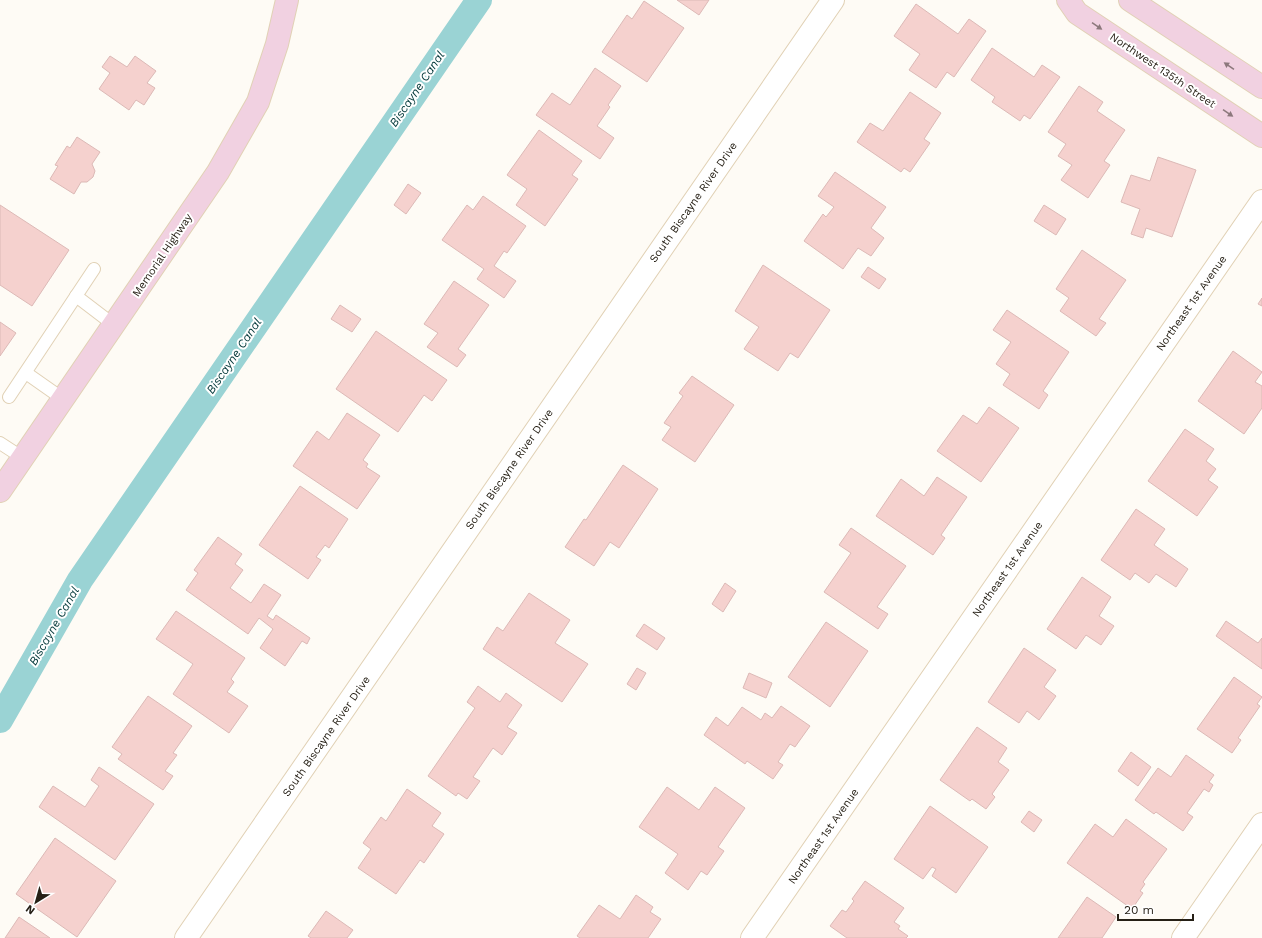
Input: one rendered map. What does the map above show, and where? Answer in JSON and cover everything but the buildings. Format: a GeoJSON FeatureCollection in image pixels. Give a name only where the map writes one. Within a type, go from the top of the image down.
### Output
{"type":"FeatureCollection","features":[{"type":"Feature","properties":{"kind":"street","name":"Memorial Highway"},"geometry":{"type":"LineString","coordinates":[[0,491],[218,172],[258,102],[277,44],[287,0]]}},
{"type":"Feature","properties":{"kind":"street","name":"South Biscayne River Drive"},"geometry":{"type":"LineString","coordinates":[[186,938],[832,0]]}},
{"type":"Feature","properties":{"kind":"street","name":"Northwest 135th Street"},"geometry":{"type":"LineString","coordinates":[[1068,0],[1078,13],[1262,136]]}},
{"type":"Feature","properties":{"kind":"street"},"geometry":{"type":"LineString","coordinates":[[1130,0],[1262,87]]}},
{"type":"Feature","properties":{"kind":"street","name":"Northeast 1st Avenue"},"geometry":{"type":"LineString","coordinates":[[752,938],[1262,200]]}},
{"type":"Feature","properties":{"kind":"street"},"geometry":{"type":"LineString","coordinates":[[1183,938],[1262,824]]}},
{"type":"Feature","properties":{"kind":"lane"},"geometry":{"type":"LineString","coordinates":[[9,397],[94,269]]}},
{"type":"Feature","properties":{"kind":"lane"},"geometry":{"type":"LineString","coordinates":[[76,296],[114,324]]}},
{"type":"Feature","properties":{"kind":"lane"},"geometry":{"type":"LineString","coordinates":[[26,373],[63,399]]}},
{"type":"Feature","properties":{"kind":"lane"},"geometry":{"type":"LineString","coordinates":[[0,443],[22,458]]}},
{"type":"Feature","properties":{"kind":"waterway","name":"Biscayne Canal"},"geometry":{"type":"LineString","coordinates":[[0,720],[80,580],[479,0]]}}]}
